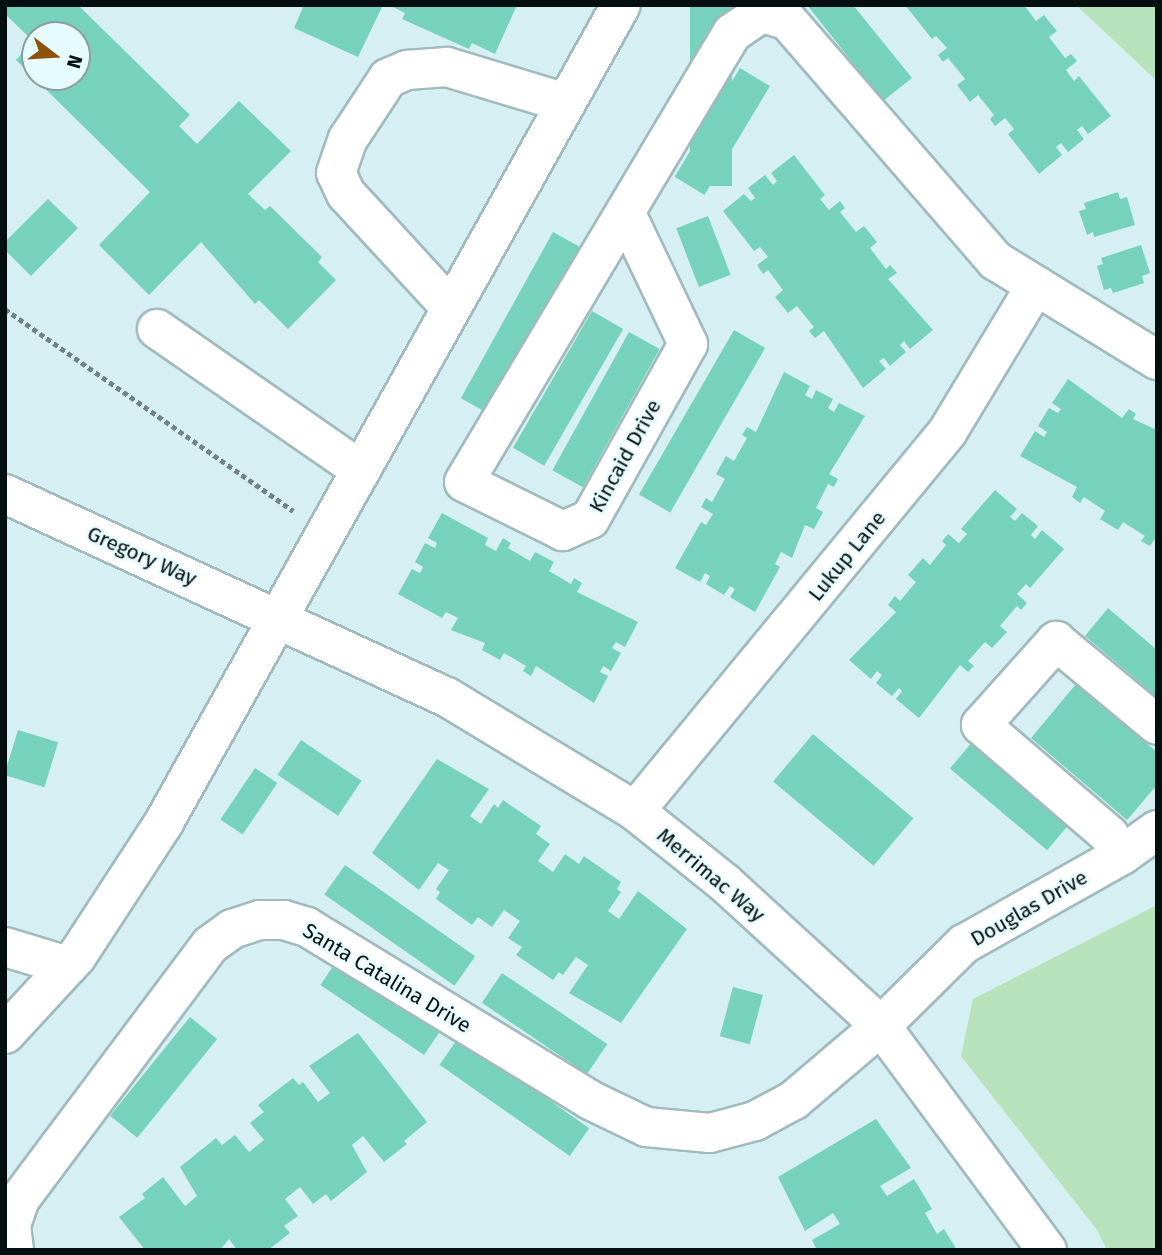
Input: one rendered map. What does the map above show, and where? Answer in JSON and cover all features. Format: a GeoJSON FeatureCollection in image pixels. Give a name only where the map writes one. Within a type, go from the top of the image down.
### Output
{"type":"FeatureCollection","features":[{"type":"Feature","properties":{"kind":"street"},"geometry":{"type":"LineString","coordinates":[[5,1034],[68,966],[163,824],[621,5]]}},
{"type":"Feature","properties":{"kind":"street","name":"Kincaid Drive"},"geometry":{"type":"LineString","coordinates":[[626,216],[688,344],[590,519],[563,531],[464,482],[626,216],[732,33],[762,13],[787,20],[996,261],[1157,360]]}},
{"type":"Feature","properties":{"kind":"street"},"geometry":{"type":"LineString","coordinates":[[451,308],[346,194],[336,173],[348,139],[388,78],[407,70],[446,67],[566,103]]}},
{"type":"Feature","properties":{"kind":"street","name":"Lukup Lane"},"geometry":{"type":"LineString","coordinates":[[635,811],[948,431],[1036,285]]}},
{"type":"Feature","properties":{"kind":"street"},"geometry":{"type":"LineString","coordinates":[[157,329],[361,470]]}},
{"type":"Feature","properties":{"kind":"street","name":"Gregory Way"},"geometry":{"type":"LineString","coordinates":[[5,494],[278,618]]}},
{"type":"Feature","properties":{"kind":"street","name":"Merrimac Way"},"geometry":{"type":"LineString","coordinates":[[278,618],[447,697],[635,811],[725,884],[881,1026],[1047,1250]]}},
{"type":"Feature","properties":{"kind":"street"},"geometry":{"type":"LineString","coordinates":[[1122,855],[1109,835],[981,725],[1056,641],[1157,725]]}},
{"type":"Feature","properties":{"kind":"street","name":"Douglas Drive"},"geometry":{"type":"LineString","coordinates":[[881,1026],[964,944],[1122,855],[1157,830]]}},
{"type":"Feature","properties":{"kind":"street","name":"Santa Catalina Drive"},"geometry":{"type":"LineString","coordinates":[[14,1250],[11,1226],[20,1199],[210,945],[232,929],[260,920],[284,919],[307,928],[590,1100],[646,1127],[710,1133],[755,1121],[794,1100],[881,1026]]}},
{"type":"Feature","properties":{"kind":"street"},"geometry":{"type":"LineString","coordinates":[[5,947],[68,966]]}},
{"type":"Feature","properties":{"kind":"path"},"geometry":{"type":"LineString","coordinates":[[5,309],[325,533]]}},
{"type":"Feature","properties":{"kind":"green space"},"geometry":{"type":"Polygon","coordinates":[[[1076,5],[1157,5],[1157,81],[1076,5]]]}},
{"type":"Feature","properties":{"kind":"green space"},"geometry":{"type":"Polygon","coordinates":[[[1157,905],[1157,1250],[1107,1250],[1097,1230],[961,1056],[973,999],[1157,905]]]}},
{"type":"Feature","properties":{"kind":"building"},"geometry":{"type":"Polygon","coordinates":[[[5,5],[78,5],[190,115],[179,126],[197,144],[239,101],[291,151],[248,194],[265,210],[270,206],[322,257],[318,262],[336,280],[288,329],[259,300],[255,304],[201,242],[149,295],[99,245],[150,192],[47,91],[91,91],[91,21],[21,21],[21,29],[5,14],[5,5]]]}},
{"type":"Feature","properties":{"kind":"building"},"geometry":{"type":"Polygon","coordinates":[[[304,5],[383,5],[358,57],[294,28],[304,5]]]}},
{"type":"Feature","properties":{"kind":"building"},"geometry":{"type":"Polygon","coordinates":[[[389,5],[517,5],[495,54],[472,43],[469,49],[402,19],[405,13],[389,5]]]}},
{"type":"Feature","properties":{"kind":"building"},"geometry":{"type":"Polygon","coordinates":[[[690,5],[732,5],[732,186],[690,186],[690,5]]]}},
{"type":"Feature","properties":{"kind":"building"},"geometry":{"type":"Polygon","coordinates":[[[807,5],[853,5],[912,78],[883,101],[807,5]]]}},
{"type":"Feature","properties":{"kind":"building"},"geometry":{"type":"Polygon","coordinates":[[[905,5],[1024,5],[1036,21],[1044,15],[1057,31],[1049,37],[1065,58],[1071,54],[1077,61],[1066,70],[1074,81],[1079,76],[1111,116],[1088,134],[1082,126],[1077,130],[1084,139],[1068,152],[1061,143],[1056,147],[1062,155],[1039,174],[1008,134],[1014,129],[1005,118],[995,126],[990,119],[994,115],[978,95],[970,102],[957,85],[965,79],[948,58],[943,62],[938,55],[947,48],[936,36],[932,39],[905,5]]]}},
{"type":"Feature","properties":{"kind":"building"},"geometry":{"type":"Polygon","coordinates":[[[740,68],[770,86],[705,195],[675,177],[740,68]]]}},
{"type":"Feature","properties":{"kind":"building"},"geometry":{"type":"Polygon","coordinates":[[[794,155],[825,195],[820,199],[829,210],[840,201],[845,208],[840,212],[856,232],[864,226],[877,242],[870,248],[886,269],[890,265],[897,273],[888,279],[933,330],[910,349],[904,341],[900,345],[906,352],[890,366],[884,358],[879,361],[886,369],[863,388],[824,331],[815,338],[809,331],[814,327],[797,306],[788,313],[775,297],[783,290],[768,270],[763,274],[757,265],[768,257],[760,247],[754,251],[723,211],[744,194],[751,201],[755,198],[748,188],[765,175],[773,185],[777,181],[771,173],[794,155]]]}},
{"type":"Feature","properties":{"kind":"building"},"geometry":{"type":"Polygon","coordinates":[[[1118,192],[1120,199],[1127,197],[1135,225],[1094,237],[1093,232],[1087,235],[1079,211],[1086,209],[1084,203],[1118,192]]]}},
{"type":"Feature","properties":{"kind":"building"},"geometry":{"type":"Polygon","coordinates":[[[48,199],[78,228],[31,276],[5,250],[5,242],[48,199]]]}},
{"type":"Feature","properties":{"kind":"building"},"geometry":{"type":"Polygon","coordinates":[[[708,216],[731,275],[699,287],[676,228],[708,216]]]}},
{"type":"Feature","properties":{"kind":"building"},"geometry":{"type":"Polygon","coordinates":[[[553,232],[584,249],[491,415],[461,398],[553,232]]]}},
{"type":"Feature","properties":{"kind":"building"},"geometry":{"type":"Polygon","coordinates":[[[1141,245],[1150,273],[1142,276],[1144,283],[1113,293],[1111,288],[1104,290],[1097,266],[1103,264],[1101,258],[1141,245]]]}},
{"type":"Feature","properties":{"kind":"building"},"geometry":{"type":"Polygon","coordinates":[[[592,311],[623,329],[544,466],[513,448],[592,311]]]}},
{"type":"Feature","properties":{"kind":"building"},"geometry":{"type":"Polygon","coordinates":[[[734,330],[765,348],[670,513],[639,495],[734,330]]]}},
{"type":"Feature","properties":{"kind":"building"},"geometry":{"type":"Polygon","coordinates":[[[629,332],[660,349],[583,487],[552,470],[629,332]]]}},
{"type":"Feature","properties":{"kind":"building"},"geometry":{"type":"Polygon","coordinates":[[[784,372],[810,386],[805,395],[812,399],[816,390],[833,399],[828,408],[834,412],[839,403],[865,416],[829,474],[838,479],[834,487],[828,484],[816,508],[823,512],[814,529],[805,525],[792,558],[781,552],[775,564],[780,567],[755,612],[730,597],[735,589],[730,586],[724,595],[706,584],[710,576],[705,573],[700,582],[675,568],[701,522],[706,525],[713,514],[701,507],[706,498],[712,502],[725,479],[716,474],[726,456],[734,461],[747,438],[742,435],[747,427],[756,432],[784,372]]]}},
{"type":"Feature","properties":{"kind":"building"},"geometry":{"type":"Polygon","coordinates":[[[1068,379],[1122,418],[1129,409],[1136,414],[1133,419],[1157,430],[1157,536],[1150,546],[1141,541],[1145,536],[1123,522],[1118,530],[1100,519],[1105,511],[1084,497],[1080,503],[1072,497],[1077,487],[1020,456],[1035,431],[1044,437],[1047,432],[1038,426],[1049,408],[1058,413],[1061,409],[1052,403],[1068,379]]]}},
{"type":"Feature","properties":{"kind":"building"},"geometry":{"type":"Polygon","coordinates":[[[995,490],[1017,509],[1010,517],[1015,521],[1022,513],[1038,526],[1031,535],[1035,539],[1042,530],[1064,549],[1030,588],[1026,584],[1017,594],[1027,603],[1021,610],[1017,606],[1000,626],[1007,632],[992,648],[985,642],[968,661],[974,666],[968,672],[960,665],[919,718],[896,699],[902,691],[899,688],[892,696],[876,683],[882,675],[877,671],[871,679],[849,660],[896,612],[888,605],[895,596],[900,601],[916,582],[908,575],[923,558],[930,565],[946,545],[942,541],[948,534],[959,543],[967,534],[961,529],[995,490]]]}},
{"type":"Feature","properties":{"kind":"building"},"geometry":{"type":"Polygon","coordinates":[[[442,513],[488,538],[485,545],[496,551],[503,538],[511,543],[508,548],[530,561],[535,552],[554,562],[549,571],[571,584],[574,578],[582,583],[577,592],[638,622],[625,647],[616,642],[612,648],[621,653],[611,671],[603,666],[600,672],[608,676],[594,703],[536,666],[531,676],[523,671],[526,666],[504,653],[500,660],[482,650],[485,643],[451,630],[458,618],[446,612],[442,618],[398,594],[412,569],[420,573],[423,567],[415,562],[425,543],[435,548],[437,543],[428,538],[442,513]]]}},
{"type":"Feature","properties":{"kind":"building"},"geometry":{"type":"Polygon","coordinates":[[[1108,608],[1157,650],[1157,697],[1085,636],[1108,608]]]}},
{"type":"Feature","properties":{"kind":"building"},"geometry":{"type":"Polygon","coordinates":[[[1076,684],[1157,752],[1157,785],[1127,820],[1031,738],[1076,684]]]}},
{"type":"Feature","properties":{"kind":"building"},"geometry":{"type":"Polygon","coordinates":[[[18,730],[58,742],[44,787],[5,775],[18,730]]]}},
{"type":"Feature","properties":{"kind":"building"},"geometry":{"type":"Polygon","coordinates":[[[813,734],[913,818],[873,866],[773,781],[813,734]]]}},
{"type":"Feature","properties":{"kind":"building"},"geometry":{"type":"Polygon","coordinates":[[[301,740],[362,781],[338,816],[278,775],[301,740]]]}},
{"type":"Feature","properties":{"kind":"building"},"geometry":{"type":"Polygon","coordinates":[[[973,741],[1070,823],[1047,850],[950,769],[973,741]]]}},
{"type":"Feature","properties":{"kind":"building"},"geometry":{"type":"Polygon","coordinates":[[[437,759],[489,789],[470,816],[481,824],[494,804],[498,808],[503,800],[541,826],[536,834],[550,844],[538,861],[553,872],[565,854],[579,864],[584,856],[621,882],[617,889],[621,892],[608,911],[619,919],[638,891],[687,929],[621,1023],[569,993],[588,965],[576,957],[563,975],[559,972],[553,980],[516,955],[522,947],[508,938],[520,921],[504,910],[492,927],[478,917],[472,925],[436,899],[440,892],[436,889],[449,870],[438,863],[419,890],[372,853],[437,759]]]}},
{"type":"Feature","properties":{"kind":"building"},"geometry":{"type":"Polygon","coordinates":[[[255,768],[277,783],[243,834],[220,819],[255,768]]]}},
{"type":"Feature","properties":{"kind":"building"},"geometry":{"type":"Polygon","coordinates":[[[345,865],[475,956],[455,986],[324,894],[345,865]]]}},
{"type":"Feature","properties":{"kind":"building"},"geometry":{"type":"Polygon","coordinates":[[[340,956],[444,1026],[424,1055],[320,985],[340,956]]]}},
{"type":"Feature","properties":{"kind":"building"},"geometry":{"type":"Polygon","coordinates":[[[502,973],[607,1044],[587,1074],[482,1003],[502,973]]]}},
{"type":"Feature","properties":{"kind":"building"},"geometry":{"type":"Polygon","coordinates":[[[733,987],[763,995],[750,1044],[720,1036],[733,987]]]}},
{"type":"Feature","properties":{"kind":"building"},"geometry":{"type":"Polygon","coordinates":[[[190,1017],[217,1039],[137,1138],[110,1116],[190,1017]]]}},
{"type":"Feature","properties":{"kind":"building"},"geometry":{"type":"Polygon","coordinates":[[[358,1033],[427,1122],[404,1141],[407,1144],[384,1162],[363,1136],[352,1145],[367,1172],[331,1201],[326,1194],[313,1204],[300,1187],[285,1199],[298,1216],[284,1226],[290,1233],[268,1250],[237,1250],[229,1239],[220,1250],[145,1250],[119,1217],[145,1198],[142,1194],[163,1177],[185,1206],[197,1196],[180,1167],[216,1138],[222,1145],[235,1135],[249,1152],[264,1140],[250,1123],[264,1112],[258,1105],[293,1078],[299,1085],[303,1082],[318,1102],[330,1093],[309,1066],[358,1033]]]}},
{"type":"Feature","properties":{"kind":"building"},"geometry":{"type":"Polygon","coordinates":[[[459,1037],[589,1128],[570,1156],[439,1065],[459,1037]]]}},
{"type":"Feature","properties":{"kind":"building"},"geometry":{"type":"Polygon","coordinates":[[[876,1119],[911,1168],[880,1186],[887,1196],[914,1179],[932,1209],[925,1213],[937,1234],[944,1229],[957,1250],[817,1250],[812,1240],[840,1224],[833,1213],[805,1231],[778,1177],[876,1119]]]}}]}
